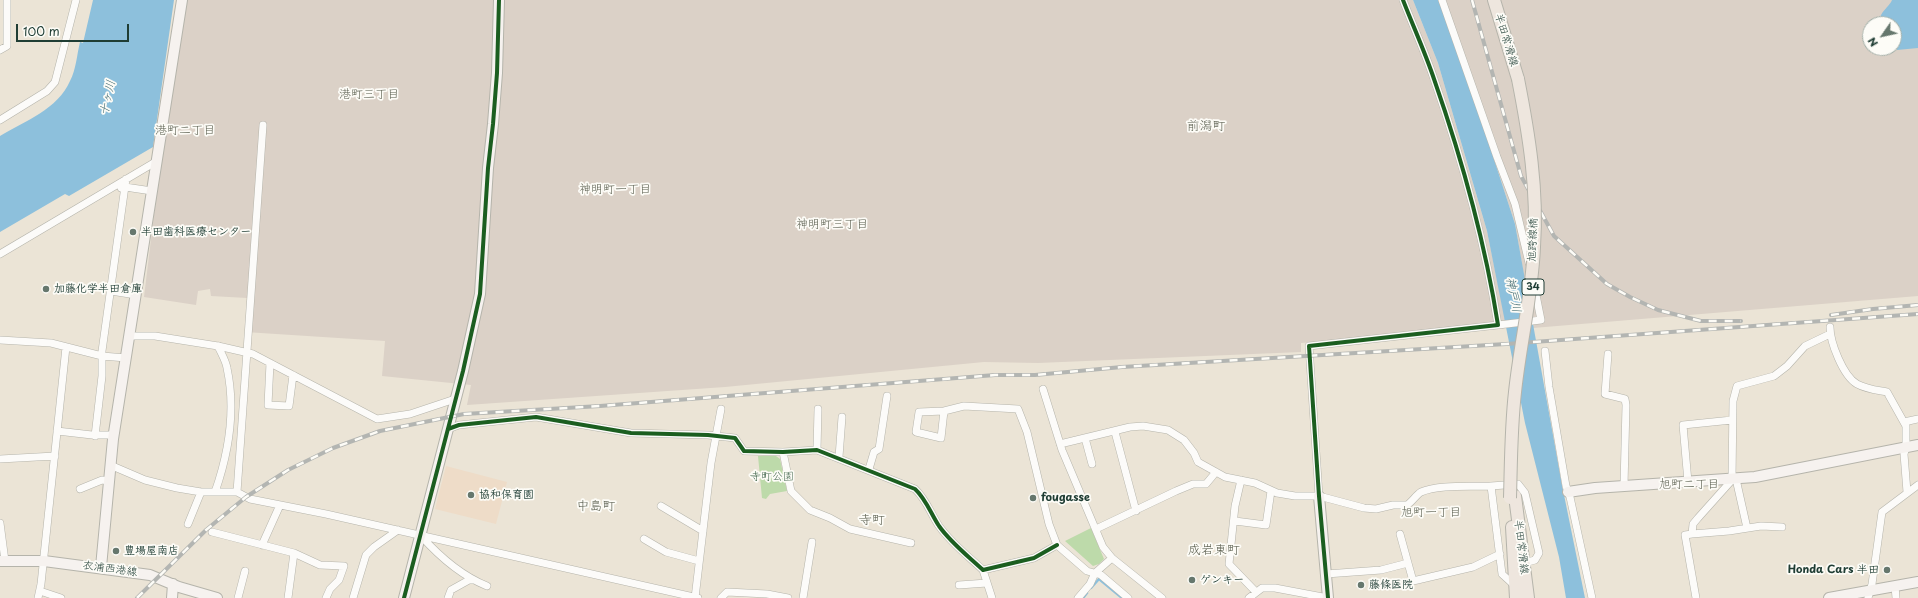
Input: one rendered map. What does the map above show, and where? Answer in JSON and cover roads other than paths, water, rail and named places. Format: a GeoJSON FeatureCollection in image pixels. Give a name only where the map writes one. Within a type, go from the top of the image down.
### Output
{"type":"FeatureCollection","features":[{"type":"Feature","properties":{"kind":"main road","name":"半田常滑線"},"geometry":{"type":"LineString","coordinates":[[1494,0],[1520,79]]}},
{"type":"Feature","properties":{"kind":"main road","name":"半田常滑線"},"geometry":{"type":"LineString","coordinates":[[1498,0],[1520,79]]}},
{"type":"Feature","properties":{"kind":"main road","name":"旭跨線橋"},"geometry":{"type":"LineString","coordinates":[[1513,497],[1511,447],[1515,391],[1521,356],[1534,247],[1533,170],[1520,79]]}},
{"type":"Feature","properties":{"kind":"main road","name":"半田常滑線"},"geometry":{"type":"LineString","coordinates":[[1513,497],[1528,598]]}},
{"type":"Feature","properties":{"kind":"main road","name":"半田常滑線"},"geometry":{"type":"LineString","coordinates":[[1513,497],[1514,584],[1516,598]]}},
{"type":"Feature","properties":{"kind":"street"},"geometry":{"type":"LineString","coordinates":[[0,50],[7,46],[7,0]]}},
{"type":"Feature","properties":{"kind":"street"},"geometry":{"type":"LineString","coordinates":[[0,120],[48,91],[55,82],[76,0]]}},
{"type":"Feature","properties":{"kind":"street"},"geometry":{"type":"LineString","coordinates":[[101,567],[114,435],[182,0]]}},
{"type":"Feature","properties":{"kind":"street"},"geometry":{"type":"LineString","coordinates":[[404,598],[448,429],[480,294],[488,168],[497,73],[499,0]]}},
{"type":"Feature","properties":{"kind":"street"},"geometry":{"type":"LineString","coordinates":[[1403,0],[1434,78],[1462,168],[1491,283],[1498,325]]}},
{"type":"Feature","properties":{"kind":"street"},"geometry":{"type":"LineString","coordinates":[[1250,598],[1262,588],[1275,588],[1328,598],[1319,496],[1309,346],[1541,320],[1520,220],[1442,0]]}},
{"type":"Feature","properties":{"kind":"street"},"geometry":{"type":"LineString","coordinates":[[237,492],[263,125]]}},
{"type":"Feature","properties":{"kind":"street"},"geometry":{"type":"LineString","coordinates":[[0,254],[108,190],[126,183],[157,161]]}},
{"type":"Feature","properties":{"kind":"street"},"geometry":{"type":"LineString","coordinates":[[126,183],[152,191]]}},
{"type":"Feature","properties":{"kind":"street"},"geometry":{"type":"LineString","coordinates":[[95,436],[102,376],[102,356],[126,183]]}},
{"type":"Feature","properties":{"kind":"street"},"geometry":{"type":"LineString","coordinates":[[111,291],[136,295]]}},
{"type":"Feature","properties":{"kind":"street"},"geometry":{"type":"LineString","coordinates":[[1747,528],[1734,479],[1732,420],[1733,401],[1737,386],[1774,376],[1787,366],[1805,346],[1830,330],[1837,354],[1849,377],[1856,383],[1867,388],[1886,392],[1904,422],[1906,432],[1906,447],[1904,454],[1907,492]]}},
{"type":"Feature","properties":{"kind":"street"},"geometry":{"type":"LineString","coordinates":[[130,336],[155,336],[246,352],[377,419],[410,414],[455,400]]}},
{"type":"Feature","properties":{"kind":"street"},"geometry":{"type":"LineString","coordinates":[[0,340],[36,341],[66,346],[102,356],[126,358]]}},
{"type":"Feature","properties":{"kind":"street"},"geometry":{"type":"LineString","coordinates":[[62,598],[38,595],[44,560],[66,346]]}},
{"type":"Feature","properties":{"kind":"street"},"geometry":{"type":"LineString","coordinates":[[215,492],[229,446],[230,422],[230,396],[227,367],[218,346]]}},
{"type":"Feature","properties":{"kind":"street"},"geometry":{"type":"LineString","coordinates":[[1545,351],[1549,386],[1568,492],[1592,598]]}},
{"type":"Feature","properties":{"kind":"street"},"geometry":{"type":"LineString","coordinates":[[1608,354],[1605,394],[1625,399],[1626,405],[1624,486]]}},
{"type":"Feature","properties":{"kind":"street"},"geometry":{"type":"LineString","coordinates":[[270,363],[268,405],[289,406],[293,375]]}},
{"type":"Feature","properties":{"kind":"street"},"geometry":{"type":"LineString","coordinates":[[1043,389],[1060,444],[1103,547],[1112,558],[1162,598]]}},
{"type":"Feature","properties":{"kind":"street"},"geometry":{"type":"LineString","coordinates":[[869,469],[874,452],[879,449],[887,396]]}},
{"type":"Feature","properties":{"kind":"street"},"geometry":{"type":"LineString","coordinates":[[944,411],[941,438],[916,432],[919,412],[944,411],[964,406],[1018,409],[1029,438],[1049,524],[1057,545],[1087,572],[1102,575],[1128,598]]}},
{"type":"Feature","properties":{"kind":"street"},"geometry":{"type":"LineString","coordinates":[[110,465],[145,480],[202,492],[237,492],[250,499],[398,530],[696,598],[699,561],[716,436],[722,409]]}},
{"type":"Feature","properties":{"kind":"street"},"geometry":{"type":"LineString","coordinates":[[817,450],[818,409]]}},
{"type":"Feature","properties":{"kind":"street"},"geometry":{"type":"LineString","coordinates":[[448,429],[459,425],[536,417],[631,433],[735,438],[744,451],[783,452],[817,450],[869,469],[915,489],[920,493],[938,525],[947,537],[983,570],[992,598]]}},
{"type":"Feature","properties":{"kind":"street"},"geometry":{"type":"LineString","coordinates":[[839,457],[842,417]]}},
{"type":"Feature","properties":{"kind":"street"},"geometry":{"type":"LineString","coordinates":[[1904,422],[1918,419]]}},
{"type":"Feature","properties":{"kind":"street"},"geometry":{"type":"LineString","coordinates":[[1688,482],[1683,425],[1732,420]]}},
{"type":"Feature","properties":{"kind":"street"},"geometry":{"type":"LineString","coordinates":[[1060,444],[1115,432],[1130,427],[1143,426],[1168,430],[1184,440],[1194,453],[1198,462],[1225,477],[1255,483],[1271,491],[1295,496],[1319,496],[1348,505],[1376,509],[1393,505],[1407,505],[1420,493],[1429,490],[1518,484],[1525,493],[1539,553],[1535,560],[1524,563]]}},
{"type":"Feature","properties":{"kind":"street"},"geometry":{"type":"LineString","coordinates":[[57,431],[95,436],[114,435]]}},
{"type":"Feature","properties":{"kind":"street"},"geometry":{"type":"LineString","coordinates":[[1115,432],[1136,510]]}},
{"type":"Feature","properties":{"kind":"street"},"geometry":{"type":"LineString","coordinates":[[1085,438],[1092,464]]}},
{"type":"Feature","properties":{"kind":"street"},"geometry":{"type":"LineString","coordinates":[[1568,492],[1624,486],[1755,477],[1918,444]]}},
{"type":"Feature","properties":{"kind":"street"},"geometry":{"type":"LineString","coordinates":[[783,452],[791,491],[810,510],[830,518],[850,529],[910,543]]}},
{"type":"Feature","properties":{"kind":"street"},"geometry":{"type":"LineString","coordinates":[[0,459],[55,456]]}},
{"type":"Feature","properties":{"kind":"street"},"geometry":{"type":"LineString","coordinates":[[1096,530],[1176,491],[1193,484],[1206,484],[1216,472]]}},
{"type":"Feature","properties":{"kind":"street"},"geometry":{"type":"LineString","coordinates":[[1692,534],[1693,524],[1734,479]]}},
{"type":"Feature","properties":{"kind":"street"},"geometry":{"type":"LineString","coordinates":[[80,489],[102,480],[109,481]]}},
{"type":"Feature","properties":{"kind":"street"},"geometry":{"type":"LineString","coordinates":[[1241,480],[1236,506],[1229,564],[1256,592]]}},
{"type":"Feature","properties":{"kind":"street"},"geometry":{"type":"LineString","coordinates":[[1870,594],[1882,512],[1918,485]]}},
{"type":"Feature","properties":{"kind":"street"},"geometry":{"type":"LineString","coordinates":[[1491,486],[1502,574],[1514,584]]}},
{"type":"Feature","properties":{"kind":"street"},"geometry":{"type":"LineString","coordinates":[[1235,521],[1266,525],[1271,491]]}},
{"type":"Feature","properties":{"kind":"street"},"geometry":{"type":"LineString","coordinates":[[188,524],[202,492]]}},
{"type":"Feature","properties":{"kind":"street"},"geometry":{"type":"LineString","coordinates":[[262,545],[280,505]]}},
{"type":"Feature","properties":{"kind":"street"},"geometry":{"type":"LineString","coordinates":[[661,506],[703,532]]}},
{"type":"Feature","properties":{"kind":"street"},"geometry":{"type":"LineString","coordinates":[[0,523],[2,561]]}},
{"type":"Feature","properties":{"kind":"street"},"geometry":{"type":"LineString","coordinates":[[1696,598],[1685,536],[1761,526],[1782,527]]}},
{"type":"Feature","properties":{"kind":"street"},"geometry":{"type":"LineString","coordinates":[[353,598],[366,555],[374,547],[398,530]]}},
{"type":"Feature","properties":{"kind":"street"},"geometry":{"type":"LineString","coordinates":[[212,532],[294,553],[320,565],[344,566],[339,580],[330,589],[326,598]]}},
{"type":"Feature","properties":{"kind":"street"},"geometry":{"type":"LineString","coordinates":[[1400,534],[1412,581],[1473,567],[1500,554]]}},
{"type":"Feature","properties":{"kind":"street"},"geometry":{"type":"LineString","coordinates":[[420,536],[433,549],[473,580],[487,586]]}},
{"type":"Feature","properties":{"kind":"street"},"geometry":{"type":"LineString","coordinates":[[644,539],[666,552],[699,561]]}},
{"type":"Feature","properties":{"kind":"street"},"geometry":{"type":"LineString","coordinates":[[803,598],[812,542]]}},
{"type":"Feature","properties":{"kind":"street"},"geometry":{"type":"LineString","coordinates":[[983,570],[1034,558],[1057,545]]}},
{"type":"Feature","properties":{"kind":"street"},"geometry":{"type":"LineString","coordinates":[[288,598],[294,553]]}},
{"type":"Feature","properties":{"kind":"street"},"geometry":{"type":"LineString","coordinates":[[1078,598],[1090,584],[1095,573],[1112,558]]}},
{"type":"Feature","properties":{"kind":"street","name":"衣浦西港線"},"geometry":{"type":"LineString","coordinates":[[2,561],[44,560],[101,567],[150,576],[217,598]]}},
{"type":"Feature","properties":{"kind":"street"},"geometry":{"type":"LineString","coordinates":[[1326,574],[1380,570],[1408,564]]}},
{"type":"Feature","properties":{"kind":"street"},"geometry":{"type":"LineString","coordinates":[[238,598],[245,571]]}},
{"type":"Feature","properties":{"kind":"street"},"geometry":{"type":"LineString","coordinates":[[448,598],[451,590],[469,580],[473,580]]}},
{"type":"Feature","properties":{"kind":"street"},"geometry":{"type":"LineString","coordinates":[[1829,598],[1870,594],[1895,586],[1918,582]]}},
{"type":"Feature","properties":{"kind":"street"},"geometry":{"type":"LineString","coordinates":[[959,585],[987,583]]}},
{"type":"Feature","properties":{"kind":"street"},"geometry":{"type":"LineString","coordinates":[[172,598],[173,584]]}},
{"type":"Feature","properties":{"kind":"street"},"geometry":{"type":"LineString","coordinates":[[1895,586],[1896,598]]}},
{"type":"Feature","properties":{"kind":"street"},"geometry":{"type":"LineString","coordinates":[[721,598],[727,592],[767,594],[788,598]]}},
{"type":"Feature","properties":{"kind":"water","name":"十ヶ川"},"geometry":{"type":"Polygon","coordinates":[[[93,0],[174,0],[153,147],[69,196],[65,194],[0,232],[0,136],[49,107],[65,91],[74,72],[80,42],[83,43],[93,0]]]}},
{"type":"Feature","properties":{"kind":"water","name":"神戸川"},"geometry":{"type":"Polygon","coordinates":[[[1413,0],[1439,0],[1515,224],[1562,485],[1585,598],[1566,598],[1559,557],[1525,423],[1487,231],[1438,63],[1413,0]]]}},
{"type":"Feature","properties":{"kind":"water"},"geometry":{"type":"Polygon","coordinates":[[[1892,0],[1918,0],[1918,48],[1902,50],[1902,16],[1881,16],[1892,0]]]}},
{"type":"Feature","properties":{"kind":"waterway"},"geometry":{"type":"LineString","coordinates":[[1091,588],[1099,579],[1122,598]]}},
{"type":"Feature","properties":{"kind":"waterway"},"geometry":{"type":"LineString","coordinates":[[1083,598],[1087,593]]}},
{"type":"Feature","properties":{"kind":"railway"},"geometry":{"type":"LineString","coordinates":[[1472,0],[1521,176],[1554,236],[1607,284],[1658,310],[1701,321],[1741,321]]}},
{"type":"Feature","properties":{"kind":"railway"},"geometry":{"type":"LineString","coordinates":[[1831,315],[1918,305]]}},
{"type":"Feature","properties":{"kind":"railway"},"geometry":{"type":"LineString","coordinates":[[137,598],[206,530],[246,497],[288,470],[333,448],[380,431],[464,414],[600,406],[995,375],[1035,375],[1122,367],[1506,344],[1918,314]]}},
{"type":"Feature","properties":{"kind":"place","name":"半田歯科医療センター"},"geometry":{"type":"Point","coordinates":[133,232]}},
{"type":"Feature","properties":{"kind":"place","name":"加藤化学半田倉庫"},"geometry":{"type":"Point","coordinates":[46,289]}},
{"type":"Feature","properties":{"kind":"place","name":"協和保育園"},"geometry":{"type":"Point","coordinates":[471,495]}},
{"type":"Feature","properties":{"kind":"place","name":"fougasse"},"geometry":{"type":"Point","coordinates":[1033,498]}},
{"type":"Feature","properties":{"kind":"place","name":"豊場屋南店"},"geometry":{"type":"Point","coordinates":[116,551]}},
{"type":"Feature","properties":{"kind":"place","name":"Honda Cars 半田"},"geometry":{"type":"Point","coordinates":[1887,570]}},
{"type":"Feature","properties":{"kind":"place","name":"ゲンキー"},"geometry":{"type":"Point","coordinates":[1192,580]}},
{"type":"Feature","properties":{"kind":"place","name":"藤條医院"},"geometry":{"type":"Point","coordinates":[1361,585]}},
{"type":"Feature","properties":{"kind":"district","name":"港町三丁目"},"geometry":{"type":"Point","coordinates":[369,95]}},
{"type":"Feature","properties":{"kind":"district","name":"前潟町"},"geometry":{"type":"Point","coordinates":[1206,126]}},
{"type":"Feature","properties":{"kind":"district","name":"港町二丁目"},"geometry":{"type":"Point","coordinates":[185,131]}},
{"type":"Feature","properties":{"kind":"district","name":"神明町一丁目"},"geometry":{"type":"Point","coordinates":[615,190]}},
{"type":"Feature","properties":{"kind":"district","name":"神明町三丁目"},"geometry":{"type":"Point","coordinates":[832,225]}},
{"type":"Feature","properties":{"kind":"district","name":"旭町二丁目"},"geometry":{"type":"Point","coordinates":[1689,485]}},
{"type":"Feature","properties":{"kind":"district","name":"中島町"},"geometry":{"type":"Point","coordinates":[596,506]}},
{"type":"Feature","properties":{"kind":"district","name":"旭町一丁目"},"geometry":{"type":"Point","coordinates":[1431,513]}},
{"type":"Feature","properties":{"kind":"district","name":"寺町"},"geometry":{"type":"Point","coordinates":[872,520]}},
{"type":"Feature","properties":{"kind":"district","name":"成岩東町"},"geometry":{"type":"Point","coordinates":[1214,550]}},
{"type":"Feature","properties":{"kind":"park label","name":"寺町公園"},"geometry":{"type":"Point","coordinates":[772,477]}}]}
